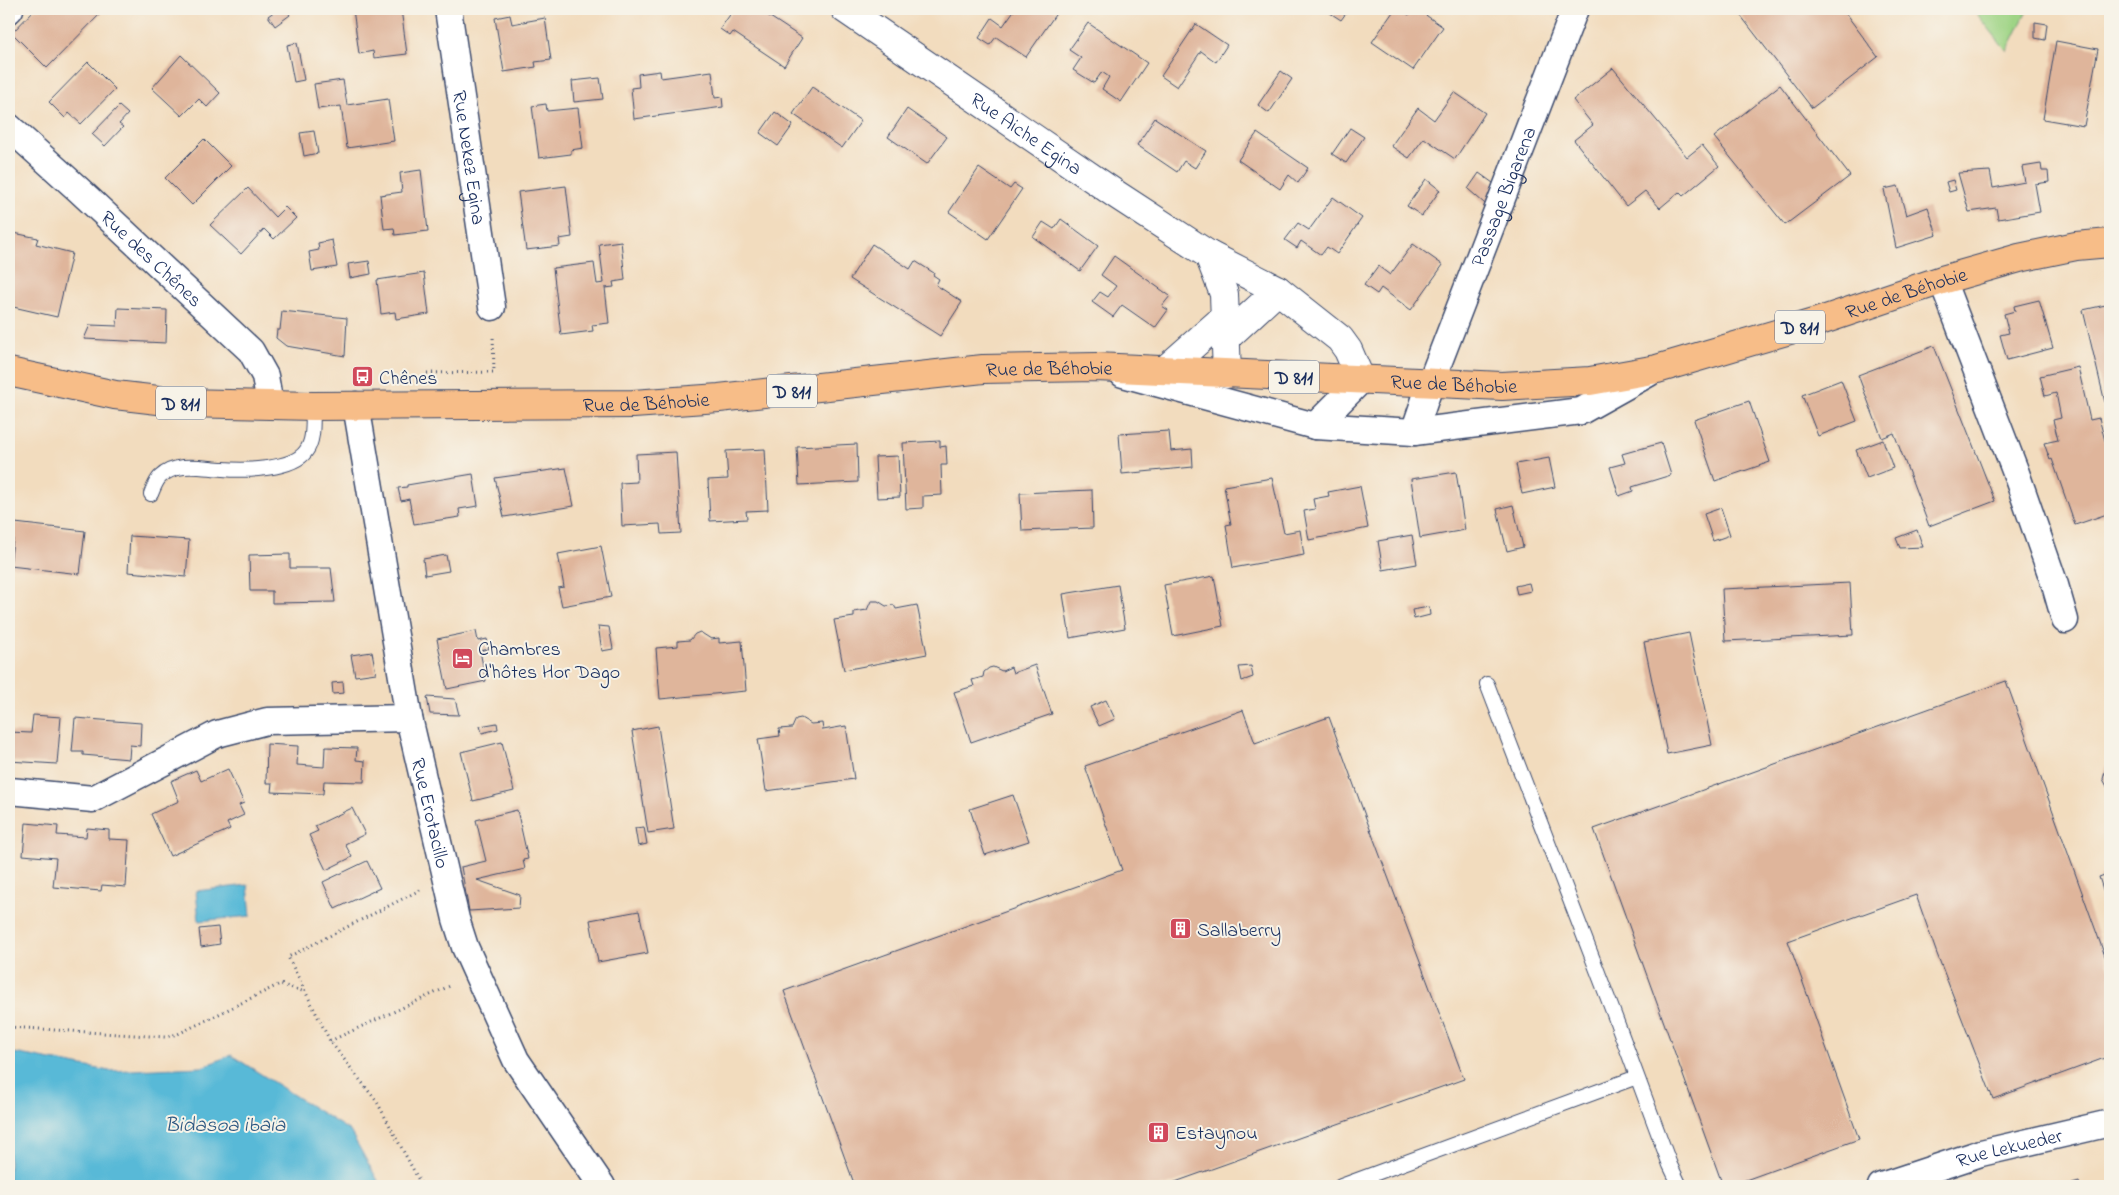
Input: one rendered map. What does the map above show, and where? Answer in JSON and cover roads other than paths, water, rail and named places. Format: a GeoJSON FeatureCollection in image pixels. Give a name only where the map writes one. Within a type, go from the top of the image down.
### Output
{"type":"FeatureCollection","features":[{"type":"Feature","properties":{"kind":"main road","name":"Rue de Béhobie"},"geometry":{"type":"LineString","coordinates":[[9,372],[115,395],[184,403],[270,406],[633,404],[720,398],[983,369],[1096,367],[1502,386],[1590,381],[1657,369],[1817,322],[1942,280],[2019,258],[2076,246],[2110,243]]}},
{"type":"Feature","properties":{"kind":"main road","name":"Rue de Béhobie"},"geometry":{"type":"LineString","coordinates":[[2076,246],[2110,252]]}},
{"type":"Feature","properties":{"kind":"street","name":"Rue Nekez Egina"},"geometry":{"type":"LineString","coordinates":[[448,9],[492,307]]}},
{"type":"Feature","properties":{"kind":"street","name":"Rue Aiche Egina"},"geometry":{"type":"LineString","coordinates":[[845,9],[1117,195],[1210,255],[1278,290],[1340,339],[1348,350],[1362,380]]}},
{"type":"Feature","properties":{"kind":"street","name":"Passage Bigarena"},"geometry":{"type":"LineString","coordinates":[[1414,432],[1575,9]]}},
{"type":"Feature","properties":{"kind":"street","name":"Rue des Chênes"},"geometry":{"type":"LineString","coordinates":[[9,127],[251,351],[265,376],[270,406]]}},
{"type":"Feature","properties":{"kind":"street"},"geometry":{"type":"LineString","coordinates":[[1210,255],[1224,294],[1226,374],[1254,410]]}},
{"type":"Feature","properties":{"kind":"street"},"geometry":{"type":"LineString","coordinates":[[1942,280],[2016,473],[2055,585],[2065,620]]}},
{"type":"Feature","properties":{"kind":"street"},"geometry":{"type":"LineString","coordinates":[[1165,370],[1278,290]]}},
{"type":"Feature","properties":{"kind":"street"},"geometry":{"type":"LineString","coordinates":[[1096,367],[1315,426],[1414,432],[1581,411],[1657,369]]}},
{"type":"Feature","properties":{"kind":"street"},"geometry":{"type":"LineString","coordinates":[[1315,426],[1362,380]]}},
{"type":"Feature","properties":{"kind":"street","name":"Rue Erotacillo"},"geometry":{"type":"LineString","coordinates":[[356,405],[409,718],[459,929],[516,1060],[602,1186]]}},
{"type":"Feature","properties":{"kind":"street"},"geometry":{"type":"LineString","coordinates":[[10,792],[93,799],[217,734],[266,721],[409,718]]}},
{"type":"Feature","properties":{"kind":"street","name":"Rue Lekueder"},"geometry":{"type":"LineString","coordinates":[[1880,1186],[1981,1153],[2110,1123]]}},
{"type":"Feature","properties":{"kind":"lane"},"geometry":{"type":"LineString","coordinates":[[151,494],[160,477],[177,468],[195,466],[224,470],[264,468],[291,463],[306,451],[311,438],[313,406]]}},
{"type":"Feature","properties":{"kind":"lane"},"geometry":{"type":"LineString","coordinates":[[1487,684],[1670,1165],[1680,1186]]}},
{"type":"Feature","properties":{"kind":"lane"},"geometry":{"type":"LineString","coordinates":[[1341,1186],[1637,1077]]}},
{"type":"Feature","properties":{"kind":"water"},"geometry":{"type":"Polygon","coordinates":[[[248,885],[251,916],[199,921],[196,891],[248,885]]]}},
{"type":"Feature","properties":{"kind":"water","name":"Bidasoa ibaia"},"geometry":{"type":"Polygon","coordinates":[[[9,1052],[109,1071],[202,1067],[231,1055],[350,1131],[381,1186],[9,1186],[9,1052]]]}},
{"type":"Feature","properties":{"kind":"place","name":"Chênes"},"geometry":{"type":"Point","coordinates":[363,377]}},
{"type":"Feature","properties":{"kind":"place","name":"Chambres d'hôtes Hor Dago"},"geometry":{"type":"Point","coordinates":[462,659]}},
{"type":"Feature","properties":{"kind":"place","name":"Sallaberry"},"geometry":{"type":"Point","coordinates":[1181,929]}},
{"type":"Feature","properties":{"kind":"place","name":"Estaynou"},"geometry":{"type":"Point","coordinates":[1159,1132]}}]}
